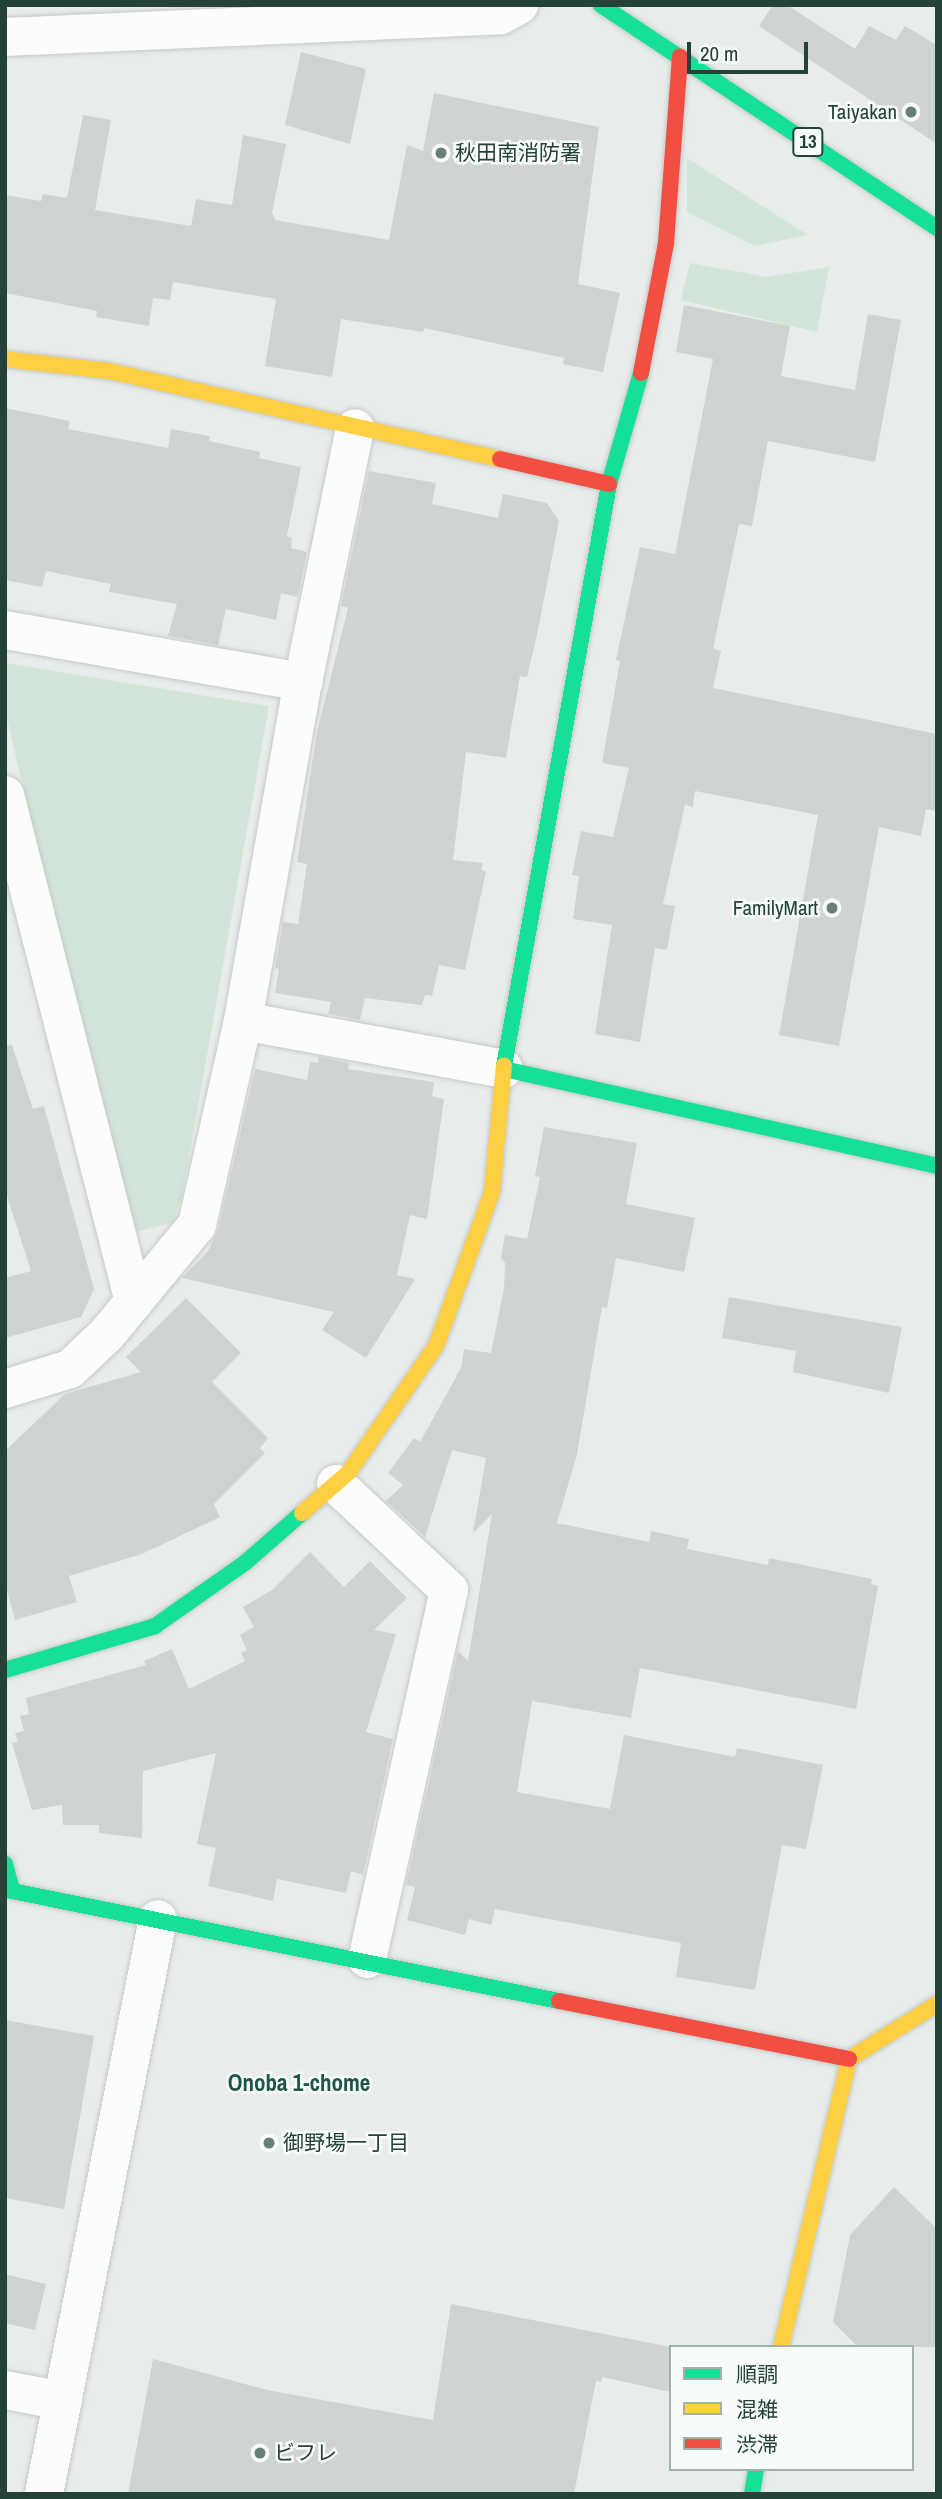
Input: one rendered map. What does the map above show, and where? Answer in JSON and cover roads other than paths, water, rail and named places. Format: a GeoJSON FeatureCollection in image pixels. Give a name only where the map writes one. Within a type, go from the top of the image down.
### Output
{"type":"FeatureCollection","features":[{"type":"Feature","properties":{"kind":"main road","name":"13"},"geometry":{"type":"LineString","coordinates":[[601,5],[937,228]]}},
{"type":"Feature","properties":{"kind":"main road"},"geometry":{"type":"LineString","coordinates":[[5,1670],[155,1626],[246,1562],[349,1472],[436,1346],[492,1192],[504,1069],[609,484],[649,346],[666,243],[680,57]]}},
{"type":"Feature","properties":{"kind":"main road"},"geometry":{"type":"LineString","coordinates":[[5,359],[109,371],[609,484]]}},
{"type":"Feature","properties":{"kind":"main road"},"geometry":{"type":"LineString","coordinates":[[504,1069],[937,1166]]}},
{"type":"Feature","properties":{"kind":"main road"},"geometry":{"type":"LineString","coordinates":[[5,1864],[12,1891],[367,1959],[849,2059]]}},
{"type":"Feature","properties":{"kind":"main road"},"geometry":{"type":"LineString","coordinates":[[780,2345],[849,2059],[927,2006],[937,2004]]}},
{"type":"Feature","properties":{"kind":"main road"},"geometry":{"type":"LineString","coordinates":[[752,2494],[757,2471]]}},
{"type":"Feature","properties":{"kind":"street"},"geometry":{"type":"LineString","coordinates":[[5,37],[501,15],[519,5]]}},
{"type":"Feature","properties":{"kind":"street"},"geometry":{"type":"LineString","coordinates":[[5,1389],[70,1369],[134,1301],[197,1225],[243,1021],[303,682],[355,428]]}},
{"type":"Feature","properties":{"kind":"street"},"geometry":{"type":"LineString","coordinates":[[5,630],[303,682]]}},
{"type":"Feature","properties":{"kind":"street"},"geometry":{"type":"LineString","coordinates":[[5,795],[134,1301]]}},
{"type":"Feature","properties":{"kind":"street"},"geometry":{"type":"LineString","coordinates":[[243,1021],[504,1069]]}},
{"type":"Feature","properties":{"kind":"street"},"geometry":{"type":"LineString","coordinates":[[336,1483],[449,1590],[367,1959]]}},
{"type":"Feature","properties":{"kind":"street"},"geometry":{"type":"LineString","coordinates":[[44,2494],[158,1919]]}},
{"type":"Feature","properties":{"kind":"street"},"geometry":{"type":"LineString","coordinates":[[5,2390],[63,2401]]}},
{"type":"Feature","properties":{"kind":"place","name":"Taiyakan"},"geometry":{"type":"Point","coordinates":[911,112]}},
{"type":"Feature","properties":{"kind":"place","name":"秋田南消防署"},"geometry":{"type":"Point","coordinates":[441,153]}},
{"type":"Feature","properties":{"kind":"place","name":"FamilyMart"},"geometry":{"type":"Point","coordinates":[832,908]}},
{"type":"Feature","properties":{"kind":"place","name":"御野場一丁目"},"geometry":{"type":"Point","coordinates":[269,2143]}},
{"type":"Feature","properties":{"kind":"place","name":"ビフレ"},"geometry":{"type":"Point","coordinates":[260,2453]}},
{"type":"Feature","properties":{"kind":"district","name":"Onoba 1-chome"},"geometry":{"type":"Point","coordinates":[299,2083]}}]}
